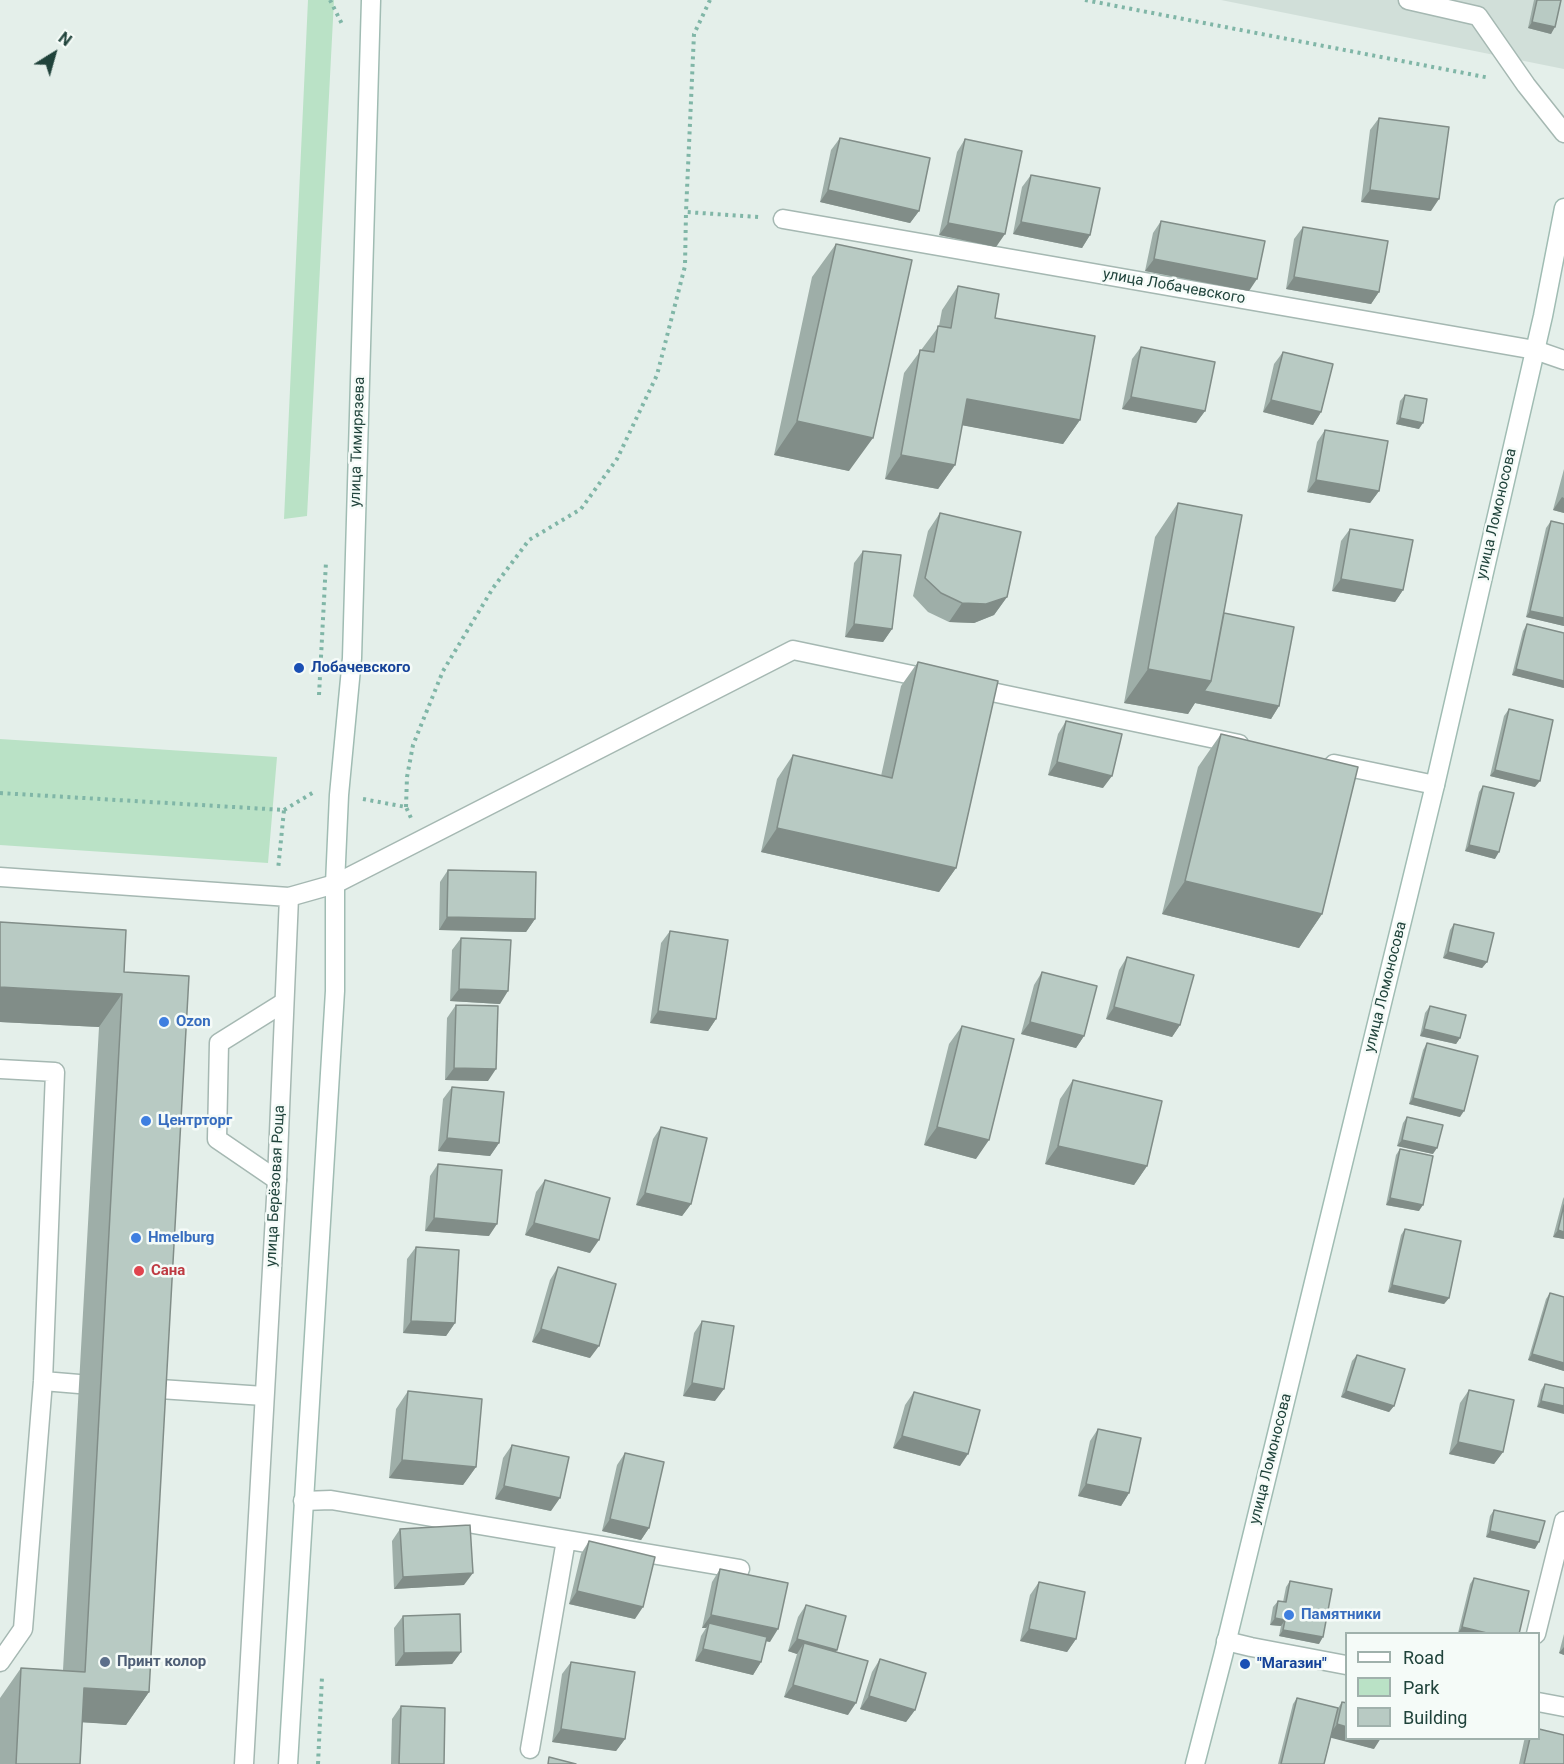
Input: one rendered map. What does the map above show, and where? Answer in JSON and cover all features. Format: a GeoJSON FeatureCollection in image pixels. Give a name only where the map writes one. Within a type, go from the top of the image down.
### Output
{"type":"FeatureCollection","features":[{"type":"Feature","properties":{"kind":"street","name":"улица Тимирязева"},"geometry":{"type":"LineString","coordinates":[[288,1764],[335,991],[335,884],[339,795],[352,658],[371,0]]}},
{"type":"Feature","properties":{"kind":"street"},"geometry":{"type":"LineString","coordinates":[[1417,1],[1478,16],[1526,85],[1564,133]]}},
{"type":"Feature","properties":{"kind":"street","name":"улица Ломоносова"},"geometry":{"type":"LineString","coordinates":[[1195,1764],[1435,785],[1535,350],[1564,208]]}},
{"type":"Feature","properties":{"kind":"street","name":"улица Лобачевского"},"geometry":{"type":"LineString","coordinates":[[783,219],[1535,350],[1564,360]]}},
{"type":"Feature","properties":{"kind":"street"},"geometry":{"type":"LineString","coordinates":[[0,877],[282,897],[335,884],[793,650],[1260,748]]}},
{"type":"Feature","properties":{"kind":"street"},"geometry":{"type":"LineString","coordinates":[[1318,760],[1435,785]]}},
{"type":"Feature","properties":{"kind":"street","name":"улица Берёзовая Роща"},"geometry":{"type":"LineString","coordinates":[[244,1764],[277,1180],[284,1003],[282,897]]}},
{"type":"Feature","properties":{"kind":"street"},"geometry":{"type":"LineString","coordinates":[[277,1180],[217,1139],[219,1043],[284,1003]]}},
{"type":"Feature","properties":{"kind":"street"},"geometry":{"type":"LineString","coordinates":[[0,1069],[55,1072],[43,1381],[23,1629],[0,1662]]}},
{"type":"Feature","properties":{"kind":"street"},"geometry":{"type":"LineString","coordinates":[[43,1381],[79,1384]]}},
{"type":"Feature","properties":{"kind":"street"},"geometry":{"type":"LineString","coordinates":[[145,1388],[264,1396]]}},
{"type":"Feature","properties":{"kind":"street"},"geometry":{"type":"LineString","coordinates":[[303,1501],[331,1500],[740,1569]]}},
{"type":"Feature","properties":{"kind":"street"},"geometry":{"type":"LineString","coordinates":[[1536,1632],[1564,1521]]}},
{"type":"Feature","properties":{"kind":"street"},"geometry":{"type":"LineString","coordinates":[[530,1749],[566,1540]]}},
{"type":"Feature","properties":{"kind":"street"},"geometry":{"type":"LineString","coordinates":[[1226,1641],[1345,1665]]}},
{"type":"Feature","properties":{"kind":"street"},"geometry":{"type":"LineString","coordinates":[[1540,1702],[1564,1707]]}},
{"type":"Feature","properties":{"kind":"path"},"geometry":{"type":"LineString","coordinates":[[330,0],[345,31]]}},
{"type":"Feature","properties":{"kind":"path"},"geometry":{"type":"LineString","coordinates":[[406,807],[407,777],[413,745],[443,671],[493,588],[529,540],[582,509],[617,459],[657,375],[685,266],[694,34],[710,0]]}},
{"type":"Feature","properties":{"kind":"path"},"geometry":{"type":"LineString","coordinates":[[1085,0],[1526,85]]}},
{"type":"Feature","properties":{"kind":"path"},"geometry":{"type":"LineString","coordinates":[[686,212],[783,219]]}},
{"type":"Feature","properties":{"kind":"path"},"geometry":{"type":"LineString","coordinates":[[0,793],[284,810],[282,897]]}},
{"type":"Feature","properties":{"kind":"shaded area"},"geometry":{"type":"Polygon","coordinates":[[[1221,0],[1564,0],[1564,69],[1221,0]]]}},
{"type":"Feature","properties":{"kind":"green space"},"geometry":{"type":"Polygon","coordinates":[[[308,0],[334,0],[307,516],[284,519],[308,0]]]}},
{"type":"Feature","properties":{"kind":"green space"},"geometry":{"type":"Polygon","coordinates":[[[0,739],[277,757],[268,863],[0,845],[0,739]]]}},
{"type":"Feature","properties":{"kind":"building"},"geometry":{"type":"Polygon","coordinates":[[[1537,0],[1561,0],[1555,27],[1532,22],[1537,0]]]}},
{"type":"Feature","properties":{"kind":"building"},"geometry":{"type":"Polygon","coordinates":[[[1379,118],[1449,127],[1439,199],[1370,190],[1379,118]]]}},
{"type":"Feature","properties":{"kind":"building"},"geometry":{"type":"Polygon","coordinates":[[[840,138],[930,158],[919,211],[828,190],[840,138]]]}},
{"type":"Feature","properties":{"kind":"building"},"geometry":{"type":"Polygon","coordinates":[[[965,139],[1022,151],[1005,234],[948,223],[965,139]]]}},
{"type":"Feature","properties":{"kind":"building"},"geometry":{"type":"Polygon","coordinates":[[[1031,175],[1100,188],[1090,235],[1021,222],[1031,175]]]}},
{"type":"Feature","properties":{"kind":"building"},"geometry":{"type":"Polygon","coordinates":[[[1161,221],[1265,241],[1257,279],[1154,259],[1161,221]]]}},
{"type":"Feature","properties":{"kind":"building"},"geometry":{"type":"Polygon","coordinates":[[[1303,227],[1388,241],[1379,292],[1294,277],[1303,227]]]}},
{"type":"Feature","properties":{"kind":"building"},"geometry":{"type":"Polygon","coordinates":[[[836,244],[912,260],[873,438],[797,421],[836,244]]]}},
{"type":"Feature","properties":{"kind":"building"},"geometry":{"type":"Polygon","coordinates":[[[958,286],[999,294],[995,318],[1095,336],[1080,420],[967,399],[955,465],[901,455],[920,350],[934,352],[938,326],[951,328],[958,286]]]}},
{"type":"Feature","properties":{"kind":"building"},"geometry":{"type":"Polygon","coordinates":[[[1141,347],[1215,362],[1205,411],[1131,397],[1141,347]]]}},
{"type":"Feature","properties":{"kind":"building"},"geometry":{"type":"Polygon","coordinates":[[[1283,352],[1333,364],[1321,412],[1271,400],[1283,352]]]}},
{"type":"Feature","properties":{"kind":"building"},"geometry":{"type":"Polygon","coordinates":[[[1405,395],[1427,399],[1423,423],[1400,418],[1405,395]]]}},
{"type":"Feature","properties":{"kind":"building"},"geometry":{"type":"Polygon","coordinates":[[[1325,430],[1388,441],[1379,491],[1316,480],[1325,430]]]}},
{"type":"Feature","properties":{"kind":"building"},"geometry":{"type":"Polygon","coordinates":[[[1178,503],[1242,515],[1211,681],[1148,669],[1178,503]]]}},
{"type":"Feature","properties":{"kind":"building"},"geometry":{"type":"Polygon","coordinates":[[[940,513],[1021,532],[1007,597],[986,604],[962,603],[941,593],[925,578],[940,513]]]}},
{"type":"Feature","properties":{"kind":"building"},"geometry":{"type":"Polygon","coordinates":[[[1551,521],[1564,524],[1564,618],[1530,611],[1551,521]]]}},
{"type":"Feature","properties":{"kind":"building"},"geometry":{"type":"Polygon","coordinates":[[[1350,529],[1413,540],[1403,590],[1341,579],[1350,529]]]}},
{"type":"Feature","properties":{"kind":"building"},"geometry":{"type":"Polygon","coordinates":[[[863,551],[901,555],[892,629],[854,624],[863,551]]]}},
{"type":"Feature","properties":{"kind":"building"},"geometry":{"type":"Polygon","coordinates":[[[1224,613],[1294,627],[1279,706],[1204,691],[1211,681],[1224,613]]]}},
{"type":"Feature","properties":{"kind":"building"},"geometry":{"type":"Polygon","coordinates":[[[1527,624],[1564,633],[1564,681],[1516,669],[1527,624]]]}},
{"type":"Feature","properties":{"kind":"building"},"geometry":{"type":"Polygon","coordinates":[[[918,662],[998,681],[956,868],[777,828],[793,755],[892,778],[918,662]]]}},
{"type":"Feature","properties":{"kind":"building"},"geometry":{"type":"Polygon","coordinates":[[[1509,709],[1553,720],[1540,781],[1495,770],[1509,709]]]}},
{"type":"Feature","properties":{"kind":"building"},"geometry":{"type":"Polygon","coordinates":[[[1066,721],[1122,734],[1112,776],[1057,762],[1066,721]]]}},
{"type":"Feature","properties":{"kind":"building"},"geometry":{"type":"Polygon","coordinates":[[[1221,734],[1358,767],[1322,914],[1185,881],[1221,734]]]}},
{"type":"Feature","properties":{"kind":"building"},"geometry":{"type":"Polygon","coordinates":[[[1483,786],[1514,793],[1499,852],[1469,845],[1483,786]]]}},
{"type":"Feature","properties":{"kind":"building"},"geometry":{"type":"Polygon","coordinates":[[[448,870],[536,872],[535,919],[447,917],[448,870]]]}},
{"type":"Feature","properties":{"kind":"building"},"geometry":{"type":"Polygon","coordinates":[[[0,922],[126,930],[124,972],[189,976],[149,1692],[84,1688],[80,1764],[16,1764],[21,1668],[85,1672],[122,994],[0,987],[0,922]]]}},
{"type":"Feature","properties":{"kind":"building"},"geometry":{"type":"Polygon","coordinates":[[[1454,924],[1494,933],[1487,962],[1448,952],[1454,924]]]}},
{"type":"Feature","properties":{"kind":"building"},"geometry":{"type":"Polygon","coordinates":[[[670,931],[728,940],[716,1019],[658,1011],[670,931]]]}},
{"type":"Feature","properties":{"kind":"building"},"geometry":{"type":"Polygon","coordinates":[[[461,938],[511,940],[508,991],[459,989],[461,938]]]}},
{"type":"Feature","properties":{"kind":"building"},"geometry":{"type":"Polygon","coordinates":[[[1127,957],[1194,975],[1180,1025],[1114,1007],[1127,957]]]}},
{"type":"Feature","properties":{"kind":"building"},"geometry":{"type":"Polygon","coordinates":[[[1042,972],[1097,986],[1084,1036],[1030,1022],[1042,972]]]}},
{"type":"Feature","properties":{"kind":"building"},"geometry":{"type":"Polygon","coordinates":[[[456,1005],[498,1006],[496,1069],[454,1068],[456,1005]]]}},
{"type":"Feature","properties":{"kind":"building"},"geometry":{"type":"Polygon","coordinates":[[[1430,1006],[1466,1015],[1460,1038],[1424,1029],[1430,1006]]]}},
{"type":"Feature","properties":{"kind":"building"},"geometry":{"type":"Polygon","coordinates":[[[962,1026],[1014,1039],[989,1140],[937,1127],[962,1026]]]}},
{"type":"Feature","properties":{"kind":"building"},"geometry":{"type":"Polygon","coordinates":[[[1427,1043],[1478,1056],[1464,1111],[1413,1098],[1427,1043]]]}},
{"type":"Feature","properties":{"kind":"building"},"geometry":{"type":"Polygon","coordinates":[[[1073,1080],[1162,1101],[1147,1166],[1058,1146],[1073,1080]]]}},
{"type":"Feature","properties":{"kind":"building"},"geometry":{"type":"Polygon","coordinates":[[[452,1087],[504,1092],[499,1143],[447,1138],[452,1087]]]}},
{"type":"Feature","properties":{"kind":"building"},"geometry":{"type":"Polygon","coordinates":[[[1407,1117],[1443,1125],[1437,1148],[1402,1140],[1407,1117]]]}},
{"type":"Feature","properties":{"kind":"building"},"geometry":{"type":"Polygon","coordinates":[[[661,1127],[707,1138],[691,1204],[645,1193],[661,1127]]]}},
{"type":"Feature","properties":{"kind":"building"},"geometry":{"type":"Polygon","coordinates":[[[1400,1149],[1433,1156],[1423,1205],[1390,1198],[1400,1149]]]}},
{"type":"Feature","properties":{"kind":"building"},"geometry":{"type":"Polygon","coordinates":[[[438,1164],[502,1170],[497,1224],[434,1218],[438,1164]]]}},
{"type":"Feature","properties":{"kind":"building"},"geometry":{"type":"Polygon","coordinates":[[[545,1180],[610,1198],[599,1240],[534,1223],[545,1180]]]}},
{"type":"Feature","properties":{"kind":"building"},"geometry":{"type":"Polygon","coordinates":[[[1564,1205],[1564,1232],[1558,1230],[1564,1205]]]}},
{"type":"Feature","properties":{"kind":"building"},"geometry":{"type":"Polygon","coordinates":[[[1405,1229],[1461,1241],[1449,1298],[1392,1285],[1405,1229]]]}},
{"type":"Feature","properties":{"kind":"building"},"geometry":{"type":"Polygon","coordinates":[[[416,1247],[459,1250],[455,1323],[411,1321],[416,1247]]]}},
{"type":"Feature","properties":{"kind":"building"},"geometry":{"type":"Polygon","coordinates":[[[558,1267],[616,1284],[599,1346],[541,1329],[558,1267]]]}},
{"type":"Feature","properties":{"kind":"building"},"geometry":{"type":"Polygon","coordinates":[[[1550,1293],[1564,1297],[1564,1363],[1532,1354],[1550,1293]]]}},
{"type":"Feature","properties":{"kind":"building"},"geometry":{"type":"Polygon","coordinates":[[[702,1321],[734,1326],[724,1389],[692,1383],[702,1321]]]}},
{"type":"Feature","properties":{"kind":"building"},"geometry":{"type":"Polygon","coordinates":[[[1357,1355],[1405,1369],[1394,1406],[1346,1391],[1357,1355]]]}},
{"type":"Feature","properties":{"kind":"building"},"geometry":{"type":"Polygon","coordinates":[[[1545,1384],[1564,1388],[1564,1406],[1541,1401],[1545,1384]]]}},
{"type":"Feature","properties":{"kind":"building"},"geometry":{"type":"Polygon","coordinates":[[[1469,1390],[1514,1400],[1503,1452],[1458,1442],[1469,1390]]]}},
{"type":"Feature","properties":{"kind":"building"},"geometry":{"type":"Polygon","coordinates":[[[408,1391],[482,1399],[476,1467],[402,1460],[408,1391]]]}},
{"type":"Feature","properties":{"kind":"building"},"geometry":{"type":"Polygon","coordinates":[[[914,1392],[980,1410],[968,1454],[902,1436],[914,1392]]]}},
{"type":"Feature","properties":{"kind":"building"},"geometry":{"type":"Polygon","coordinates":[[[1098,1429],[1141,1438],[1129,1493],[1086,1484],[1098,1429]]]}},
{"type":"Feature","properties":{"kind":"building"},"geometry":{"type":"Polygon","coordinates":[[[512,1445],[569,1457],[560,1498],[504,1486],[512,1445]]]}},
{"type":"Feature","properties":{"kind":"building"},"geometry":{"type":"Polygon","coordinates":[[[625,1453],[664,1462],[649,1528],[610,1519],[625,1453]]]}},
{"type":"Feature","properties":{"kind":"building"},"geometry":{"type":"Polygon","coordinates":[[[1494,1510],[1545,1521],[1539,1542],[1490,1531],[1494,1510]]]}},
{"type":"Feature","properties":{"kind":"building"},"geometry":{"type":"Polygon","coordinates":[[[470,1525],[473,1573],[403,1577],[400,1529],[470,1525]]]}},
{"type":"Feature","properties":{"kind":"building"},"geometry":{"type":"Polygon","coordinates":[[[589,1541],[655,1557],[643,1607],[577,1591],[589,1541]]]}},
{"type":"Feature","properties":{"kind":"building"},"geometry":{"type":"Polygon","coordinates":[[[720,1569],[788,1583],[778,1629],[711,1615],[720,1569]]]}},
{"type":"Feature","properties":{"kind":"building"},"geometry":{"type":"Polygon","coordinates":[[[1474,1578],[1529,1591],[1519,1632],[1483,1632],[1462,1627],[1474,1578]]]}},
{"type":"Feature","properties":{"kind":"building"},"geometry":{"type":"Polygon","coordinates":[[[1290,1581],[1332,1589],[1323,1637],[1283,1630],[1285,1620],[1275,1618],[1278,1601],[1286,1602],[1290,1581]]]}},
{"type":"Feature","properties":{"kind":"building"},"geometry":{"type":"Polygon","coordinates":[[[1039,1582],[1085,1592],[1076,1639],[1029,1629],[1039,1582]]]}},
{"type":"Feature","properties":{"kind":"building"},"geometry":{"type":"Polygon","coordinates":[[[806,1605],[846,1616],[837,1650],[797,1639],[806,1605]]]}},
{"type":"Feature","properties":{"kind":"building"},"geometry":{"type":"Polygon","coordinates":[[[460,1614],[461,1652],[404,1653],[403,1616],[460,1614]]]}},
{"type":"Feature","properties":{"kind":"building"},"geometry":{"type":"Polygon","coordinates":[[[709,1623],[767,1637],[761,1662],[703,1649],[709,1623]]]}},
{"type":"Feature","properties":{"kind":"building"},"geometry":{"type":"Polygon","coordinates":[[[804,1643],[868,1661],[856,1703],[793,1685],[804,1643]]]}},
{"type":"Feature","properties":{"kind":"building"},"geometry":{"type":"Polygon","coordinates":[[[880,1659],[926,1673],[915,1710],[869,1696],[880,1659]]]}},
{"type":"Feature","properties":{"kind":"building"},"geometry":{"type":"Polygon","coordinates":[[[571,1662],[635,1672],[625,1739],[561,1729],[571,1662]]]}},
{"type":"Feature","properties":{"kind":"building"},"geometry":{"type":"Polygon","coordinates":[[[1297,1698],[1338,1708],[1324,1764],[1281,1764],[1297,1698]]]}},
{"type":"Feature","properties":{"kind":"building"},"geometry":{"type":"Polygon","coordinates":[[[1342,1702],[1345,1703],[1345,1726],[1337,1724],[1342,1702]]]}},
{"type":"Feature","properties":{"kind":"building"},"geometry":{"type":"Polygon","coordinates":[[[401,1706],[445,1708],[444,1764],[399,1764],[401,1706]]]}},
{"type":"Feature","properties":{"kind":"building"},"geometry":{"type":"Polygon","coordinates":[[[1540,1729],[1564,1735],[1564,1764],[1524,1764],[1530,1740],[1540,1740],[1540,1729]]]}},
{"type":"Feature","properties":{"kind":"building"},"geometry":{"type":"Polygon","coordinates":[[[549,1757],[576,1764],[548,1764],[549,1757]]]}},
{"type":"Feature","properties":{"kind":"place","name":"Лобачевского"},"geometry":{"type":"Point","coordinates":[299,668]}},
{"type":"Feature","properties":{"kind":"place","name":"Ozon"},"geometry":{"type":"Point","coordinates":[164,1022]}},
{"type":"Feature","properties":{"kind":"place","name":"Центрторг"},"geometry":{"type":"Point","coordinates":[146,1121]}},
{"type":"Feature","properties":{"kind":"place","name":"Hmelburg"},"geometry":{"type":"Point","coordinates":[136,1238]}},
{"type":"Feature","properties":{"kind":"place","name":"Сана"},"geometry":{"type":"Point","coordinates":[139,1271]}},
{"type":"Feature","properties":{"kind":"place","name":"Памятники"},"geometry":{"type":"Point","coordinates":[1289,1615]}},
{"type":"Feature","properties":{"kind":"place","name":"Принт колор"},"geometry":{"type":"Point","coordinates":[105,1662]}},
{"type":"Feature","properties":{"kind":"place","name":"\"Магазин\""},"geometry":{"type":"Point","coordinates":[1245,1664]}}]}
